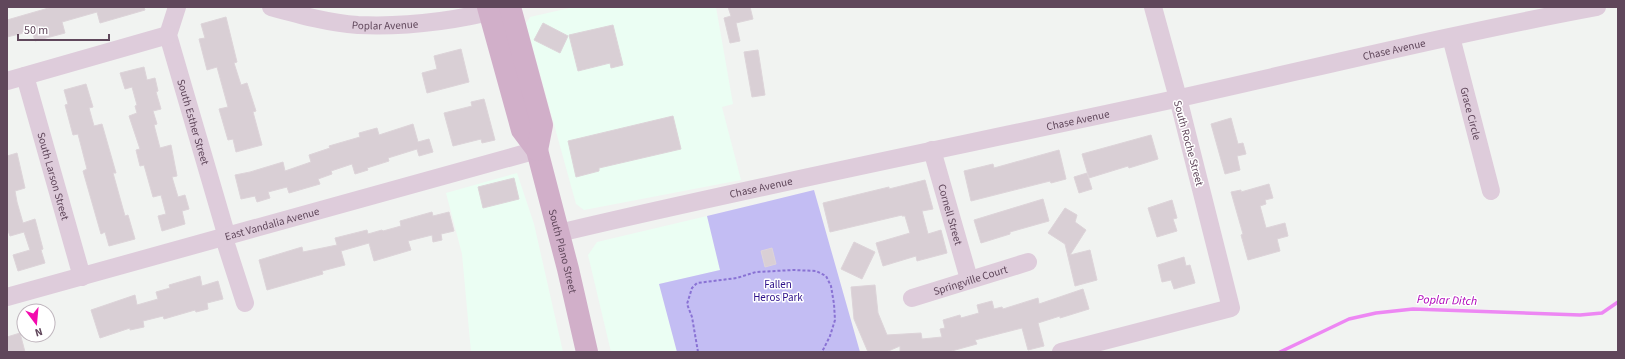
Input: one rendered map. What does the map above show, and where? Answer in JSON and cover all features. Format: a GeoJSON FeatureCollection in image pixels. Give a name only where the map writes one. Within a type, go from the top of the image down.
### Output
{"type":"FeatureCollection","features":[{"type":"Feature","properties":{"kind":"main road","name":"South Plano Street"},"geometry":{"type":"LineString","coordinates":[[499,8],[542,125],[537,150],[559,233],[587,352]]}},
{"type":"Feature","properties":{"kind":"street"},"geometry":{"type":"LineString","coordinates":[[7,81],[168,35],[177,7]]}},
{"type":"Feature","properties":{"kind":"street","name":"Poplar Avenue"},"geometry":{"type":"LineString","coordinates":[[271,7],[310,18],[358,25],[422,24],[499,8]]}},
{"type":"Feature","properties":{"kind":"street","name":"South Roche Street"},"geometry":{"type":"LineString","coordinates":[[1061,352],[1232,308],[1153,7]]}},
{"type":"Feature","properties":{"kind":"street","name":"Chase Avenue"},"geometry":{"type":"LineString","coordinates":[[559,233],[932,150],[1178,98],[1531,19],[1597,7]]}},
{"type":"Feature","properties":{"kind":"street","name":"South Esther Street"},"geometry":{"type":"LineString","coordinates":[[168,35],[245,303]]}},
{"type":"Feature","properties":{"kind":"street","name":"Grace Circle"},"geometry":{"type":"LineString","coordinates":[[1451,37],[1491,191]]}},
{"type":"Feature","properties":{"kind":"street","name":"South Larson Street"},"geometry":{"type":"LineString","coordinates":[[25,76],[82,277]]}},
{"type":"Feature","properties":{"kind":"street","name":"East Vandalia Avenue"},"geometry":{"type":"LineString","coordinates":[[7,297],[226,238],[537,150]]}},
{"type":"Feature","properties":{"kind":"street","name":"Cornell Street"},"geometry":{"type":"LineString","coordinates":[[932,150],[969,279]]}},
{"type":"Feature","properties":{"kind":"street","name":"Springville Court"},"geometry":{"type":"LineString","coordinates":[[912,298],[969,279],[1028,262]]}},
{"type":"Feature","properties":{"kind":"path"},"geometry":{"type":"LineString","coordinates":[[698,352],[692,317],[687,304],[692,288],[697,282],[737,278],[756,272],[794,270],[816,271],[826,276],[831,286],[834,304],[834,320],[830,336],[822,352]]}},
{"type":"Feature","properties":{"kind":"shaded area"},"geometry":{"type":"Polygon","coordinates":[[[574,7],[716,7],[733,104],[722,107],[741,180],[584,210],[576,204],[526,23],[530,17],[574,7]]]}},
{"type":"Feature","properties":{"kind":"shaded area"},"geometry":{"type":"Polygon","coordinates":[[[517,173],[534,224],[563,352],[471,352],[462,254],[446,193],[517,173]]]}},
{"type":"Feature","properties":{"kind":"shaded area"},"geometry":{"type":"Polygon","coordinates":[[[707,216],[720,270],[659,284],[677,352],[611,352],[588,255],[597,242],[707,216]]]}},
{"type":"Feature","properties":{"kind":"green space","name":"Fallen Heros Park"},"geometry":{"type":"Polygon","coordinates":[[[814,190],[860,352],[677,352],[659,284],[720,270],[707,216],[814,190]]]}},
{"type":"Feature","properties":{"kind":"building"},"geometry":{"type":"Polygon","coordinates":[[[52,7],[144,7],[145,10],[100,23],[97,12],[62,22],[65,33],[35,41],[32,31],[7,37],[7,20],[52,7]]]}},
{"type":"Feature","properties":{"kind":"building"},"geometry":{"type":"Polygon","coordinates":[[[728,7],[750,7],[753,19],[736,23],[740,41],[730,43],[724,18],[731,16],[728,7]]]}},
{"type":"Feature","properties":{"kind":"building"},"geometry":{"type":"Polygon","coordinates":[[[226,17],[237,62],[234,63],[241,85],[247,83],[256,111],[253,112],[262,145],[236,152],[233,139],[228,140],[219,109],[228,107],[217,67],[207,70],[199,39],[205,38],[201,24],[226,17]]]}},
{"type":"Feature","properties":{"kind":"building"},"geometry":{"type":"Polygon","coordinates":[[[543,23],[568,36],[560,53],[534,40],[543,23]]]}},
{"type":"Feature","properties":{"kind":"building"},"geometry":{"type":"Polygon","coordinates":[[[613,25],[623,65],[611,68],[610,63],[578,71],[569,35],[613,25]]]}},
{"type":"Feature","properties":{"kind":"building"},"geometry":{"type":"Polygon","coordinates":[[[461,49],[469,82],[427,93],[422,73],[437,69],[434,56],[461,49]]]}},
{"type":"Feature","properties":{"kind":"building"},"geometry":{"type":"Polygon","coordinates":[[[758,50],[765,95],[752,97],[744,52],[758,50]]]}},
{"type":"Feature","properties":{"kind":"building"},"geometry":{"type":"Polygon","coordinates":[[[144,67],[147,80],[155,78],[158,91],[156,92],[161,109],[153,111],[157,124],[154,125],[160,148],[171,145],[177,176],[172,177],[178,197],[185,195],[189,209],[182,211],[185,224],[162,231],[158,216],[166,214],[161,195],[153,197],[144,165],[140,166],[136,150],[140,149],[129,116],[137,113],[135,106],[137,105],[132,87],[125,89],[120,73],[144,67]]]}},
{"type":"Feature","properties":{"kind":"building"},"geometry":{"type":"Polygon","coordinates":[[[86,84],[93,107],[89,108],[94,126],[102,124],[116,173],[113,173],[125,216],[128,215],[135,239],[109,246],[105,232],[101,234],[83,171],[87,169],[78,134],[73,135],[65,105],[68,104],[64,90],[86,84]]]}},
{"type":"Feature","properties":{"kind":"building"},"geometry":{"type":"Polygon","coordinates":[[[484,99],[495,140],[482,143],[481,139],[453,146],[444,113],[472,106],[471,102],[484,99]]]}},
{"type":"Feature","properties":{"kind":"building"},"geometry":{"type":"Polygon","coordinates":[[[673,116],[681,149],[599,168],[599,171],[576,177],[568,141],[673,116]]]}},
{"type":"Feature","properties":{"kind":"building"},"geometry":{"type":"Polygon","coordinates":[[[1231,118],[1238,144],[1243,143],[1246,154],[1237,156],[1240,170],[1225,174],[1211,124],[1231,118]]]}},
{"type":"Feature","properties":{"kind":"building"},"geometry":{"type":"Polygon","coordinates":[[[413,124],[418,142],[429,139],[433,152],[419,156],[417,149],[388,158],[389,161],[367,168],[368,170],[355,174],[352,164],[331,171],[332,174],[318,179],[320,184],[289,193],[287,187],[268,192],[270,198],[257,202],[255,196],[241,199],[235,175],[283,162],[285,171],[311,162],[309,155],[330,148],[329,146],[360,137],[359,133],[377,128],[379,135],[413,124]]]}},
{"type":"Feature","properties":{"kind":"building"},"geometry":{"type":"Polygon","coordinates":[[[1151,135],[1158,159],[1129,168],[1128,166],[1089,178],[1082,154],[1151,135]]]}},
{"type":"Feature","properties":{"kind":"building"},"geometry":{"type":"Polygon","coordinates":[[[1059,150],[1066,179],[1051,183],[1050,181],[971,201],[964,171],[993,164],[994,168],[1059,150]]]}},
{"type":"Feature","properties":{"kind":"building"},"geometry":{"type":"Polygon","coordinates":[[[17,153],[25,188],[15,191],[17,202],[23,223],[35,219],[45,263],[18,271],[13,255],[30,250],[24,232],[10,236],[7,228],[7,156],[17,153]]]}},
{"type":"Feature","properties":{"kind":"building"},"geometry":{"type":"Polygon","coordinates":[[[1087,173],[1092,189],[1079,193],[1074,177],[1087,173]]]}},
{"type":"Feature","properties":{"kind":"building"},"geometry":{"type":"Polygon","coordinates":[[[514,178],[519,199],[483,208],[478,187],[514,178]]]}},
{"type":"Feature","properties":{"kind":"building"},"geometry":{"type":"Polygon","coordinates":[[[925,180],[933,209],[922,211],[928,234],[941,230],[947,253],[917,261],[916,256],[883,266],[876,243],[910,233],[905,216],[902,215],[830,232],[823,203],[925,180]]]}},
{"type":"Feature","properties":{"kind":"building"},"geometry":{"type":"Polygon","coordinates":[[[1269,184],[1273,198],[1265,200],[1266,204],[1260,206],[1266,228],[1285,223],[1288,236],[1277,239],[1280,251],[1248,260],[1241,235],[1243,234],[1231,192],[1241,190],[1241,192],[1269,184]]]}},
{"type":"Feature","properties":{"kind":"building"},"geometry":{"type":"Polygon","coordinates":[[[1043,199],[1049,221],[1010,232],[1010,234],[981,243],[974,220],[1043,199]]]}},
{"type":"Feature","properties":{"kind":"building"},"geometry":{"type":"Polygon","coordinates":[[[1172,200],[1177,218],[1173,219],[1177,231],[1157,237],[1148,208],[1172,200]]]}},
{"type":"Feature","properties":{"kind":"building"},"geometry":{"type":"Polygon","coordinates":[[[1065,208],[1077,215],[1075,222],[1086,230],[1070,255],[1090,250],[1097,280],[1075,286],[1065,244],[1048,233],[1065,208]]]}},
{"type":"Feature","properties":{"kind":"building"},"geometry":{"type":"Polygon","coordinates":[[[432,212],[433,216],[449,212],[454,231],[441,234],[442,240],[433,242],[432,235],[408,241],[411,250],[374,261],[369,243],[341,251],[345,265],[322,271],[323,274],[267,290],[259,260],[302,247],[303,252],[337,245],[335,238],[367,230],[368,234],[383,231],[401,226],[400,221],[432,212]]]}},
{"type":"Feature","properties":{"kind":"building"},"geometry":{"type":"Polygon","coordinates":[[[854,242],[875,252],[862,279],[841,269],[854,242]]]}},
{"type":"Feature","properties":{"kind":"building"},"geometry":{"type":"Polygon","coordinates":[[[772,248],[776,264],[765,267],[761,251],[772,248]]]}},
{"type":"Feature","properties":{"kind":"building"},"geometry":{"type":"Polygon","coordinates":[[[1184,257],[1186,266],[1190,265],[1195,283],[1174,289],[1171,280],[1162,282],[1158,265],[1184,257]]]}},
{"type":"Feature","properties":{"kind":"building"},"geometry":{"type":"Polygon","coordinates":[[[200,276],[202,286],[218,281],[223,299],[207,303],[208,309],[196,312],[195,310],[164,319],[163,316],[143,321],[144,327],[130,330],[130,328],[100,338],[91,310],[135,295],[137,305],[158,299],[156,292],[170,288],[169,285],[200,276]]]}},
{"type":"Feature","properties":{"kind":"building"},"geometry":{"type":"Polygon","coordinates":[[[875,285],[878,313],[887,335],[921,333],[922,339],[942,337],[940,329],[945,328],[943,320],[960,315],[961,318],[979,313],[977,305],[992,301],[994,309],[1002,307],[1003,309],[1038,298],[1039,304],[1083,289],[1089,309],[1038,323],[1044,346],[1028,350],[1022,328],[975,340],[977,344],[948,352],[900,352],[900,346],[886,352],[868,352],[854,319],[851,287],[875,285]]]}},
{"type":"Feature","properties":{"kind":"building"},"geometry":{"type":"Polygon","coordinates":[[[16,334],[16,343],[23,343],[25,352],[7,352],[7,337],[16,334]]]}},
{"type":"Feature","properties":{"kind":"waterway","name":"Poplar Ditch"},"geometry":{"type":"LineString","coordinates":[[1280,352],[1349,319],[1376,313],[1413,309],[1580,315],[1602,313],[1618,302]]}}]}
